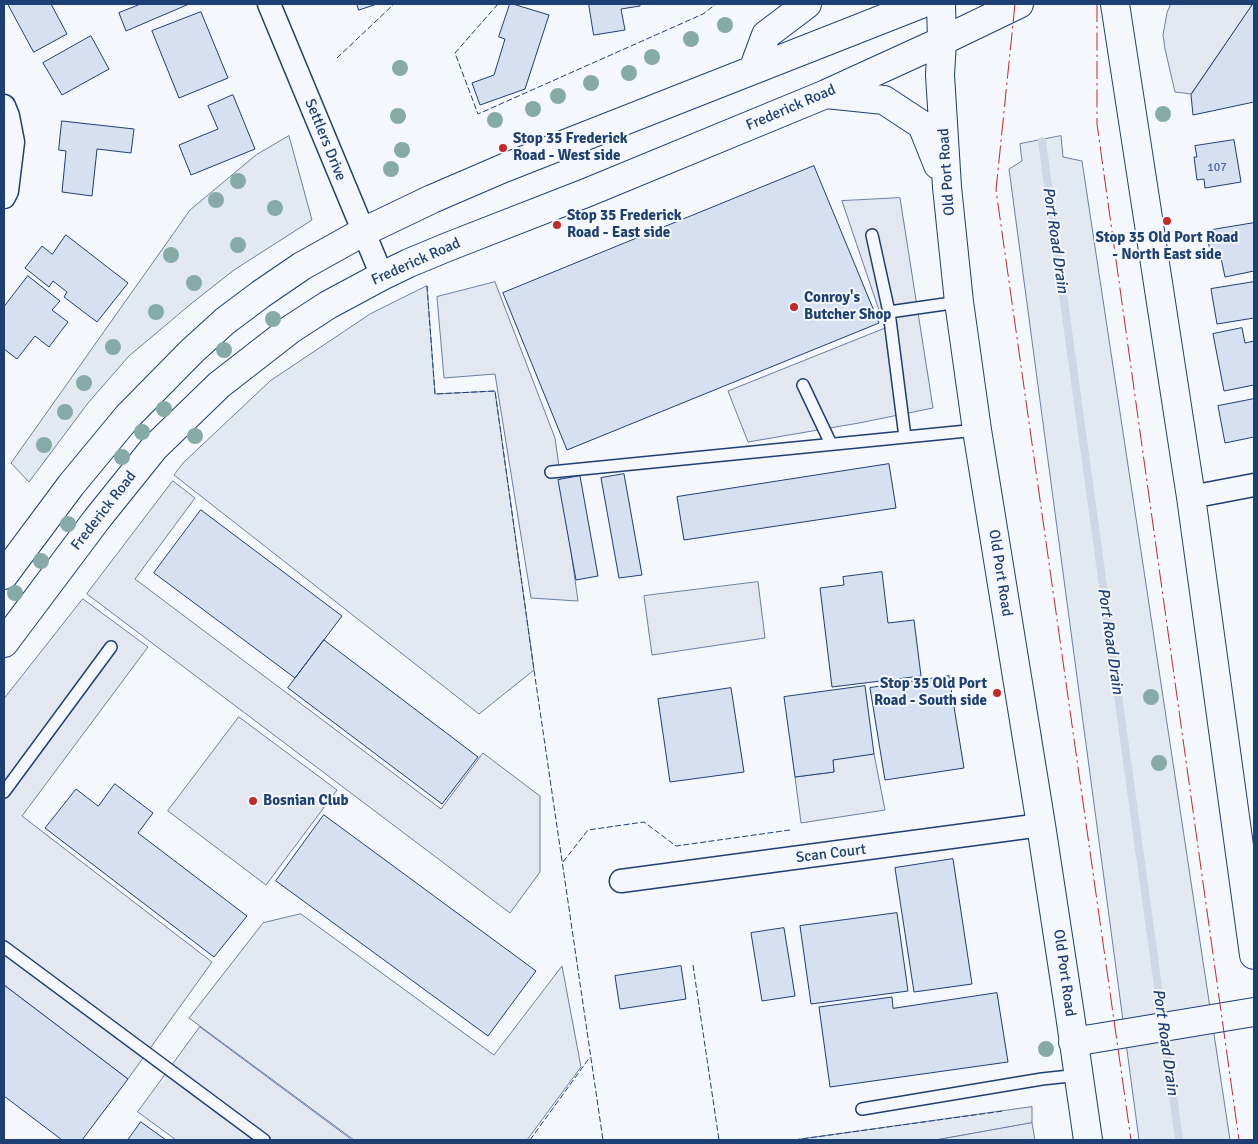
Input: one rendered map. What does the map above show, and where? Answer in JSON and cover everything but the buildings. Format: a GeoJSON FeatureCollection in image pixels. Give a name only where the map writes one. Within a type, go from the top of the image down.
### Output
{"type":"FeatureCollection","features":[{"type":"Feature","properties":{"kind":"main road"},"geometry":{"type":"LineString","coordinates":[[753,70],[766,35],[807,4]]}},
{"type":"Feature","properties":{"kind":"main road"},"geometry":{"type":"LineString","coordinates":[[4,575],[71,485],[128,416],[192,351],[226,321],[302,266],[363,232],[432,199],[504,168],[920,4]]}},
{"type":"Feature","properties":{"kind":"main road","name":"Old Port Road"},"geometry":{"type":"LineString","coordinates":[[941,4],[942,41],[940,75],[959,302],[977,430],[1042,825],[1088,1140]]}},
{"type":"Feature","properties":{"kind":"main road","name":"Frederick Road"},"geometry":{"type":"LineString","coordinates":[[4,643],[96,518],[154,448],[219,385],[291,329],[328,305],[382,276],[450,246],[586,193],[826,94],[1018,4]]}},
{"type":"Feature","properties":{"kind":"main road"},"geometry":{"type":"LineString","coordinates":[[1115,4],[1191,497],[1254,955]]}},
{"type":"Feature","properties":{"kind":"main road"},"geometry":{"type":"LineString","coordinates":[[826,94],[884,100],[922,125],[948,188]]}},
{"type":"Feature","properties":{"kind":"main road"},"geometry":{"type":"LineString","coordinates":[[1073,1042],[1254,1012]]}},
{"type":"Feature","properties":{"kind":"street","name":"Settlers Drive"},"geometry":{"type":"LineString","coordinates":[[269,4],[382,276]]}},
{"type":"Feature","properties":{"kind":"street"},"geometry":{"type":"LineString","coordinates":[[4,106],[13,142],[7,191],[4,197]]}},
{"type":"Feature","properties":{"kind":"street"},"geometry":{"type":"LineString","coordinates":[[1191,497],[1254,485]]}},
{"type":"Feature","properties":{"kind":"street","name":"Scan Court"},"geometry":{"type":"LineString","coordinates":[[621,881],[1042,825]]}},
{"type":"Feature","properties":{"kind":"lane"},"geometry":{"type":"LineString","coordinates":[[872,235],[889,312],[905,437]]}},
{"type":"Feature","properties":{"kind":"lane"},"geometry":{"type":"LineString","coordinates":[[889,312],[959,302]]}},
{"type":"Feature","properties":{"kind":"lane"},"geometry":{"type":"LineString","coordinates":[[803,386],[831,444]]}},
{"type":"Feature","properties":{"kind":"lane"},"geometry":{"type":"LineString","coordinates":[[551,472],[977,430]]}},
{"type":"Feature","properties":{"kind":"lane"},"geometry":{"type":"LineString","coordinates":[[4,792],[111,647]]}},
{"type":"Feature","properties":{"kind":"lane"},"geometry":{"type":"LineString","coordinates":[[4,946],[264,1140]]}},
{"type":"Feature","properties":{"kind":"lane"},"geometry":{"type":"LineString","coordinates":[[862,1109],[1042,1079],[1079,1075]]}},
{"type":"Feature","properties":{"kind":"shaded area"},"geometry":{"type":"Polygon","coordinates":[[[1171,4],[1253,4],[1191,94],[1175,92],[1165,49],[1163,35],[1167,13],[1171,4]]]}},
{"type":"Feature","properties":{"kind":"shaded area"},"geometry":{"type":"Polygon","coordinates":[[[289,136],[312,220],[234,270],[129,356],[88,403],[29,482],[11,463],[190,210],[256,155],[289,136]]]}},
{"type":"Feature","properties":{"kind":"shaded area"},"geometry":{"type":"Polygon","coordinates":[[[1061,136],[1063,157],[1082,161],[1230,1140],[1139,1140],[1009,169],[1022,161],[1020,144],[1061,136]]]}},
{"type":"Feature","properties":{"kind":"shaded area"},"geometry":{"type":"Polygon","coordinates":[[[900,198],[933,408],[748,442],[728,391],[885,328],[842,201],[900,198]]]}},
{"type":"Feature","properties":{"kind":"shaded area"},"geometry":{"type":"Polygon","coordinates":[[[495,282],[555,438],[578,601],[531,598],[495,374],[444,378],[437,297],[495,282]]]}},
{"type":"Feature","properties":{"kind":"shaded area"},"geometry":{"type":"Polygon","coordinates":[[[427,286],[435,394],[495,391],[534,670],[479,714],[174,475],[183,463],[270,381],[370,314],[427,286]]]}},
{"type":"Feature","properties":{"kind":"shaded area"},"geometry":{"type":"Polygon","coordinates":[[[173,481],[195,498],[135,579],[441,809],[483,753],[540,796],[540,872],[510,913],[87,594],[173,481]]]}},
{"type":"Feature","properties":{"kind":"shaded area"},"geometry":{"type":"Polygon","coordinates":[[[758,582],[765,638],[652,655],[644,596],[758,582]]]}},
{"type":"Feature","properties":{"kind":"shaded area"},"geometry":{"type":"Polygon","coordinates":[[[83,599],[148,647],[22,816],[212,962],[128,1079],[4,985],[4,699],[83,599]]]}},
{"type":"Feature","properties":{"kind":"shaded area","name":"Bosnian Club"},"geometry":{"type":"Polygon","coordinates":[[[239,717],[337,790],[266,885],[168,811],[239,717]]]}},
{"type":"Feature","properties":{"kind":"shaded area"},"geometry":{"type":"Polygon","coordinates":[[[874,754],[885,810],[801,823],[795,777],[834,772],[833,760],[874,754]]]}},
{"type":"Feature","properties":{"kind":"shaded area"},"geometry":{"type":"Polygon","coordinates":[[[301,914],[494,1055],[562,966],[581,1067],[527,1140],[354,1140],[189,1018],[263,923],[301,914]]]}},
{"type":"Feature","properties":{"kind":"shaded area"},"geometry":{"type":"Polygon","coordinates":[[[200,1027],[352,1140],[176,1140],[138,1112],[200,1027]]]}},
{"type":"Feature","properties":{"kind":"shaded area"},"geometry":{"type":"Polygon","coordinates":[[[1032,1107],[1032,1123],[936,1140],[794,1140],[1032,1107]]]}},
{"type":"Feature","properties":{"kind":"shaded area"},"geometry":{"type":"Polygon","coordinates":[[[1032,1123],[1035,1140],[936,1140],[1032,1123]]]}},
{"type":"Feature","properties":{"kind":"waterway","name":"Port Road Drain"},"geometry":{"type":"LineString","coordinates":[[1042,141],[1179,1140]]}},
{"type":"Feature","properties":{"kind":"fence"},"geometry":{"type":"LineString","coordinates":[[337,58],[394,4]]}},
{"type":"Feature","properties":{"kind":"fence"},"geometry":{"type":"LineString","coordinates":[[498,4],[455,53],[478,114],[703,14],[716,4]]}},
{"type":"Feature","properties":{"kind":"fence"},"geometry":{"type":"LineString","coordinates":[[427,286],[435,394],[495,391],[603,1140]]}},
{"type":"Feature","properties":{"kind":"fence"},"geometry":{"type":"LineString","coordinates":[[563,862],[588,830],[644,822],[676,846],[790,830]]}},
{"type":"Feature","properties":{"kind":"fence"},"geometry":{"type":"LineString","coordinates":[[693,965],[719,1140]]}},
{"type":"Feature","properties":{"kind":"fence"},"geometry":{"type":"LineString","coordinates":[[530,1140],[590,1057]]}},
{"type":"Feature","properties":{"kind":"fence"},"geometry":{"type":"LineString","coordinates":[[794,1140],[1003,1111]]}},
{"type":"Feature","properties":{"kind":"power"},"geometry":{"type":"LineString","coordinates":[[1015,4],[996,190],[1131,1140]]}},
{"type":"Feature","properties":{"kind":"power"},"geometry":{"type":"LineString","coordinates":[[1097,4],[1097,124],[1239,1140]]}},
{"type":"Feature","properties":{"kind":"place","name":"Stop 35 Frederick Road - West side"},"geometry":{"type":"Point","coordinates":[503,148]}},
{"type":"Feature","properties":{"kind":"place","name":"Stop 35 Old Port Road - North East side"},"geometry":{"type":"Point","coordinates":[1167,221]}},
{"type":"Feature","properties":{"kind":"place","name":"Stop 35 Frederick Road - East side"},"geometry":{"type":"Point","coordinates":[557,225]}},
{"type":"Feature","properties":{"kind":"place","name":"Conroy's Butcher Shop"},"geometry":{"type":"Point","coordinates":[794,307]}},
{"type":"Feature","properties":{"kind":"place","name":"Stop 35 Old Port Road - South side"},"geometry":{"type":"Point","coordinates":[997,693]}},
{"type":"Feature","properties":{"kind":"place","name":"Bosnian Club"},"geometry":{"type":"Point","coordinates":[253,801]}}]}
